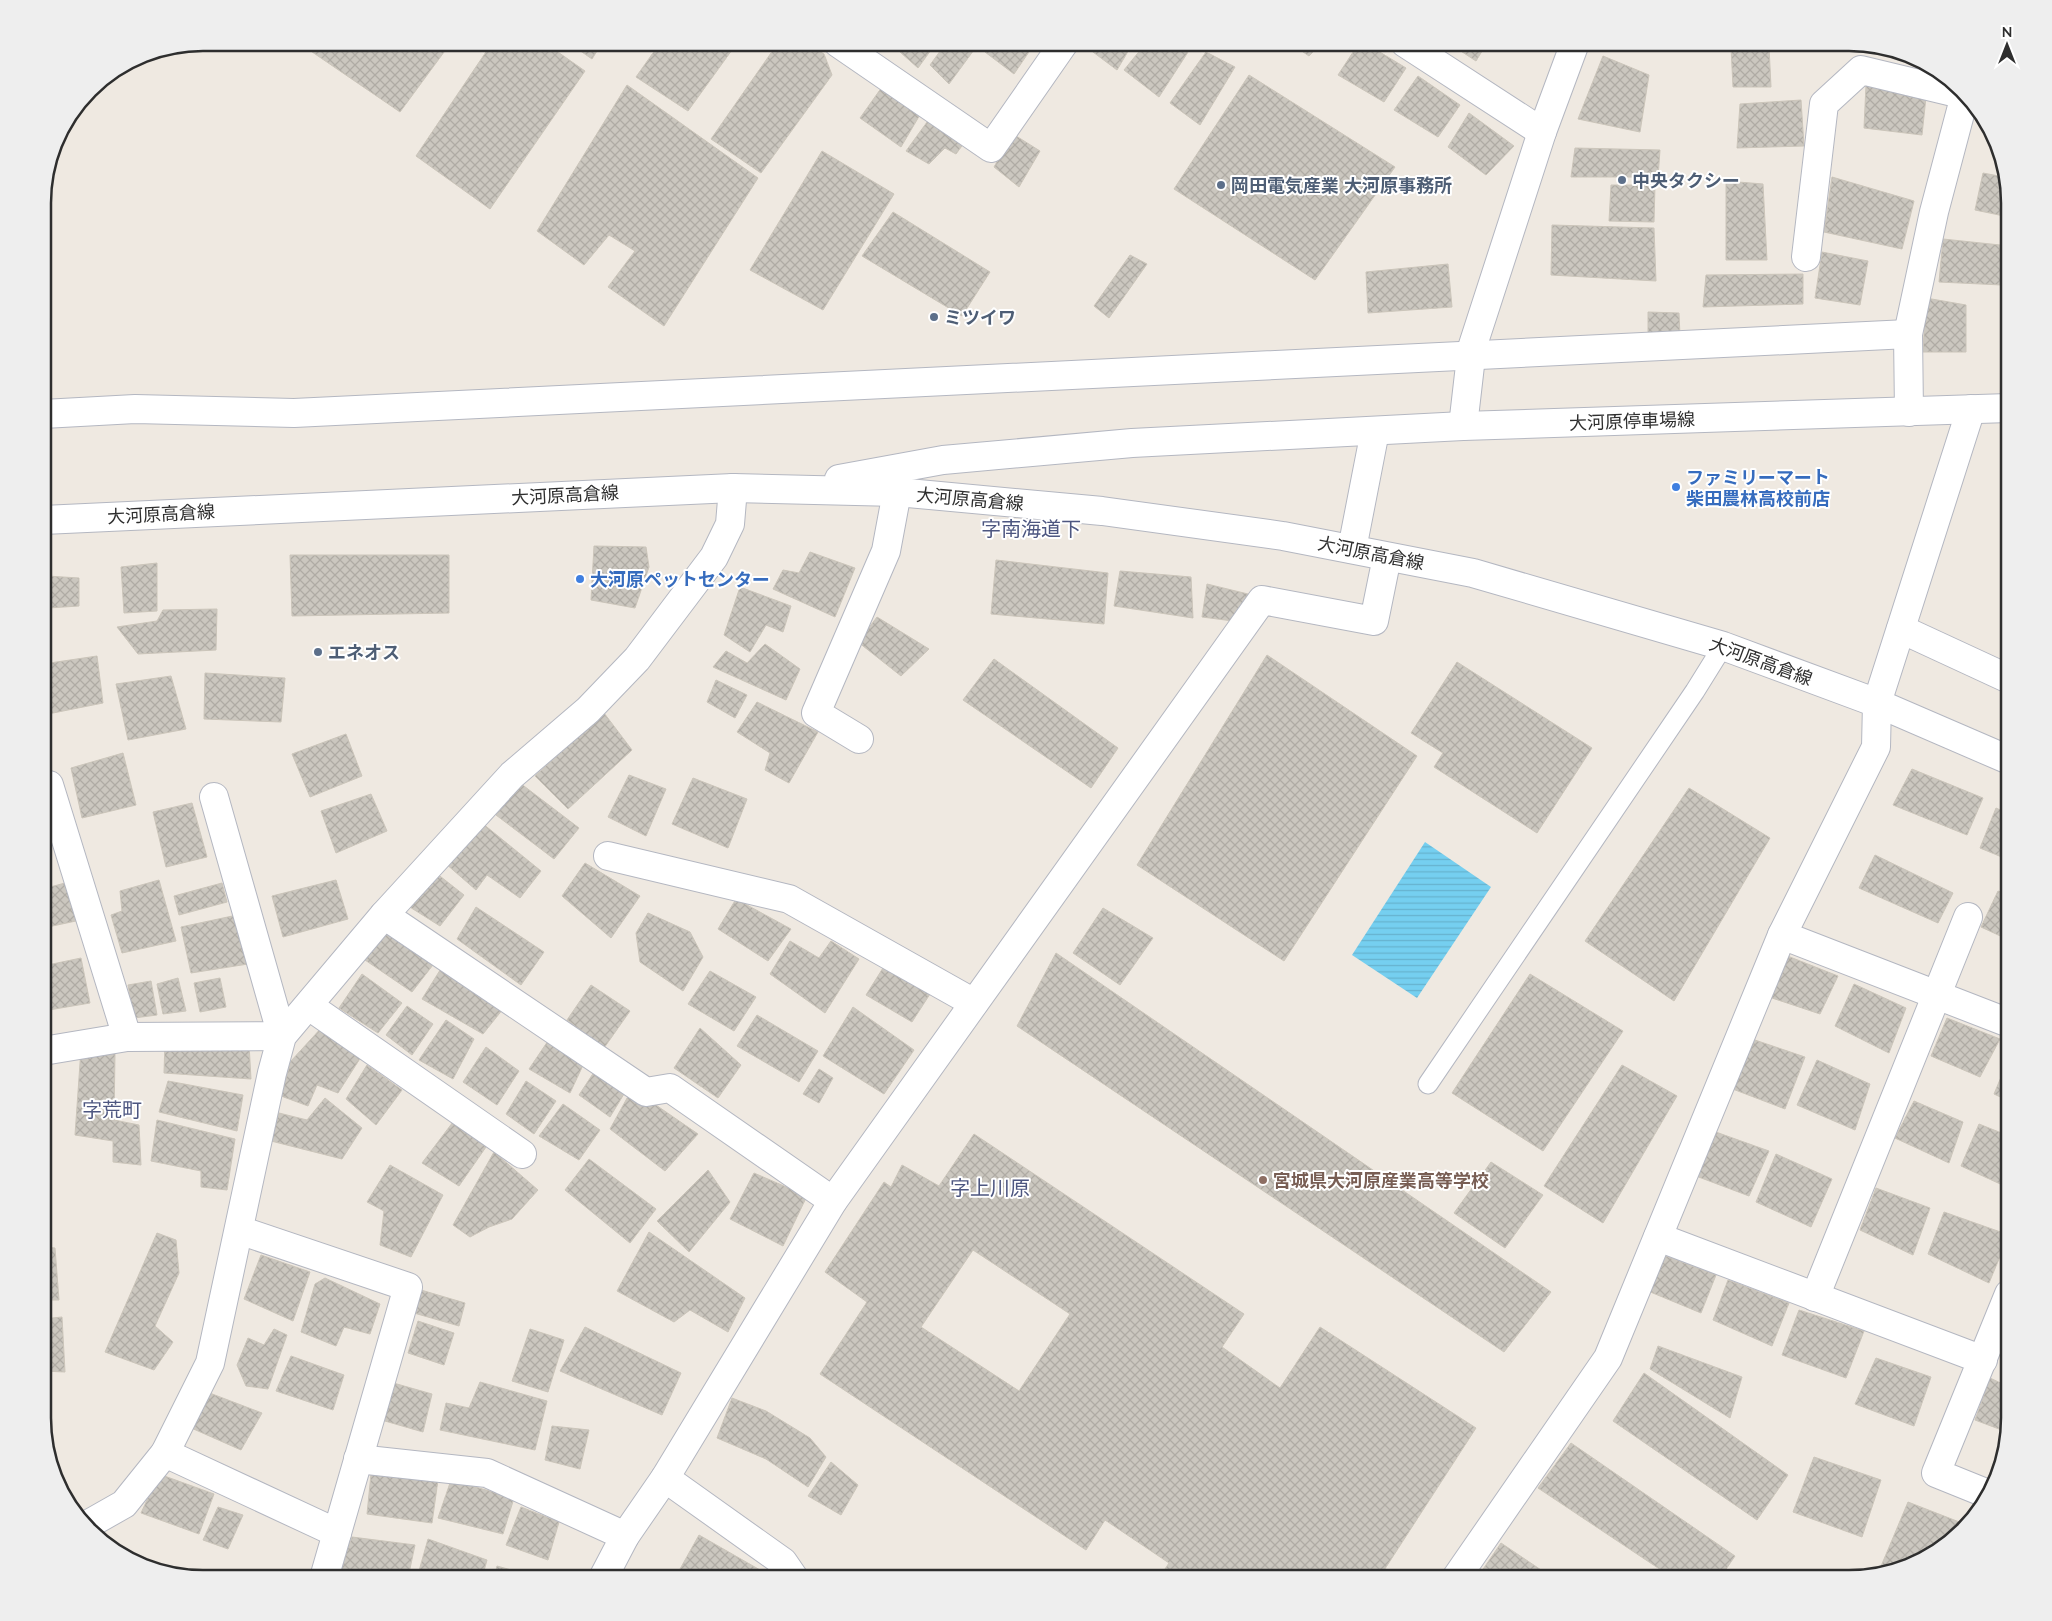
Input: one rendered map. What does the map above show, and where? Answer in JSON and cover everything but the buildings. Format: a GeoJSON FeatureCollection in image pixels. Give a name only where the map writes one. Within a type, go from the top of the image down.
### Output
{"type":"FeatureCollection","features":[{"type":"Feature","properties":{"kind":"street"},"geometry":{"type":"LineString","coordinates":[[851,51],[991,148],[1058,51]]}},
{"type":"Feature","properties":{"kind":"street"},"geometry":{"type":"LineString","coordinates":[[1419,51],[1542,132]]}},
{"type":"Feature","properties":{"kind":"street"},"geometry":{"type":"LineString","coordinates":[[1463,426],[1472,348],[1542,132],[1572,51]]}},
{"type":"Feature","properties":{"kind":"street"},"geometry":{"type":"LineString","coordinates":[[1806,257],[1824,104],[1861,70],[1952,92]]}},
{"type":"Feature","properties":{"kind":"street"},"geometry":{"type":"LineString","coordinates":[[1909,412],[1908,334],[1934,212],[1963,104]]}},
{"type":"Feature","properties":{"kind":"street"},"geometry":{"type":"LineString","coordinates":[[52,414],[135,409],[294,413],[1908,334]]}},
{"type":"Feature","properties":{"kind":"street","name":"大河原停車場線"},"geometry":{"type":"LineString","coordinates":[[786,489],[943,460],[1132,443],[1463,426],[2001,408]]}},
{"type":"Feature","properties":{"kind":"street"},"geometry":{"type":"LineString","coordinates":[[1462,1570],[1608,1358],[1782,935],[1876,747],[1877,703],[1971,409]]}},
{"type":"Feature","properties":{"kind":"street"},"geometry":{"type":"LineString","coordinates":[[1352,549],[1374,431]]}},
{"type":"Feature","properties":{"kind":"street"},"geometry":{"type":"LineString","coordinates":[[93,1522],[124,1504],[165,1453],[210,1363],[272,1072],[282,1036],[310,1006],[384,915],[512,775],[588,710],[637,659],[714,557],[730,524],[733,488]]}},
{"type":"Feature","properties":{"kind":"street","name":"大河原高倉線"},"geometry":{"type":"LineString","coordinates":[[52,520],[733,488],[897,492],[1102,511],[1275,535],[1473,573],[1723,646],[1877,703],[2001,756]]}},
{"type":"Feature","properties":{"kind":"street"},"geometry":{"type":"LineString","coordinates":[[859,739],[816,713],[886,551],[897,492]]}},
{"type":"Feature","properties":{"kind":"street"},"geometry":{"type":"LineString","coordinates":[[607,1570],[625,1536],[666,1478],[833,1201],[1262,600],[1374,621],[1387,557]]}},
{"type":"Feature","properties":{"kind":"street"},"geometry":{"type":"LineString","coordinates":[[1901,629],[2001,675]]}},
{"type":"Feature","properties":{"kind":"street"},"geometry":{"type":"LineString","coordinates":[[52,794],[127,1037]]}},
{"type":"Feature","properties":{"kind":"street"},"geometry":{"type":"LineString","coordinates":[[214,797],[282,1036]]}},
{"type":"Feature","properties":{"kind":"street"},"geometry":{"type":"LineString","coordinates":[[608,856],[789,899],[974,1003]]}},
{"type":"Feature","properties":{"kind":"street"},"geometry":{"type":"LineString","coordinates":[[384,915],[646,1092],[670,1088],[833,1201]]}},
{"type":"Feature","properties":{"kind":"street"},"geometry":{"type":"LineString","coordinates":[[1815,1297],[1968,916]]}},
{"type":"Feature","properties":{"kind":"street"},"geometry":{"type":"LineString","coordinates":[[1782,935],[2001,1019]]}},
{"type":"Feature","properties":{"kind":"street"},"geometry":{"type":"LineString","coordinates":[[310,1006],[522,1154]]}},
{"type":"Feature","properties":{"kind":"street"},"geometry":{"type":"LineString","coordinates":[[52,1050],[127,1037],[282,1036]]}},
{"type":"Feature","properties":{"kind":"street"},"geometry":{"type":"LineString","coordinates":[[239,1230],[408,1288],[326,1570]]}},
{"type":"Feature","properties":{"kind":"street"},"geometry":{"type":"LineString","coordinates":[[1658,1237],[1982,1360]]}},
{"type":"Feature","properties":{"kind":"street"},"geometry":{"type":"LineString","coordinates":[[1981,1491],[1936,1473],[2001,1315]]}},
{"type":"Feature","properties":{"kind":"street"},"geometry":{"type":"LineString","coordinates":[[165,1453],[337,1532]]}},
{"type":"Feature","properties":{"kind":"street"},"geometry":{"type":"LineString","coordinates":[[358,1459],[487,1473],[625,1536]]}},
{"type":"Feature","properties":{"kind":"street"},"geometry":{"type":"LineString","coordinates":[[666,1478],[784,1562],[789,1570]]}},
{"type":"Feature","properties":{"kind":"lane"},"geometry":{"type":"LineString","coordinates":[[1428,1084],[1690,699],[1723,646]]}},
{"type":"Feature","properties":{"kind":"water"},"geometry":{"type":"Polygon","coordinates":[[[1425,842],[1491,887],[1417,998],[1352,955],[1425,842]]]}},
{"type":"Feature","properties":{"kind":"place","name":"中央タクシー"},"geometry":{"type":"Point","coordinates":[1622,180]}},
{"type":"Feature","properties":{"kind":"place","name":"岡田電気産業 大河原事務所"},"geometry":{"type":"Point","coordinates":[1221,185]}},
{"type":"Feature","properties":{"kind":"place","name":"ミツイワ"},"geometry":{"type":"Point","coordinates":[934,317]}},
{"type":"Feature","properties":{"kind":"place","name":"ファミリーマート 柴田農林高校前店"},"geometry":{"type":"Point","coordinates":[1676,487]}},
{"type":"Feature","properties":{"kind":"place","name":"大河原ペットセンター"},"geometry":{"type":"Point","coordinates":[580,579]}},
{"type":"Feature","properties":{"kind":"place","name":"エネオス"},"geometry":{"type":"Point","coordinates":[318,652]}},
{"type":"Feature","properties":{"kind":"place","name":"宮城県大河原産業高等学校"},"geometry":{"type":"Point","coordinates":[1263,1180]}},
{"type":"Feature","properties":{"kind":"district","name":"字南海道下"},"geometry":{"type":"Point","coordinates":[1031,528]}},
{"type":"Feature","properties":{"kind":"district","name":"字荒町"},"geometry":{"type":"Point","coordinates":[112,1109]}},
{"type":"Feature","properties":{"kind":"district","name":"字上川原"},"geometry":{"type":"Point","coordinates":[990,1187]}}]}
